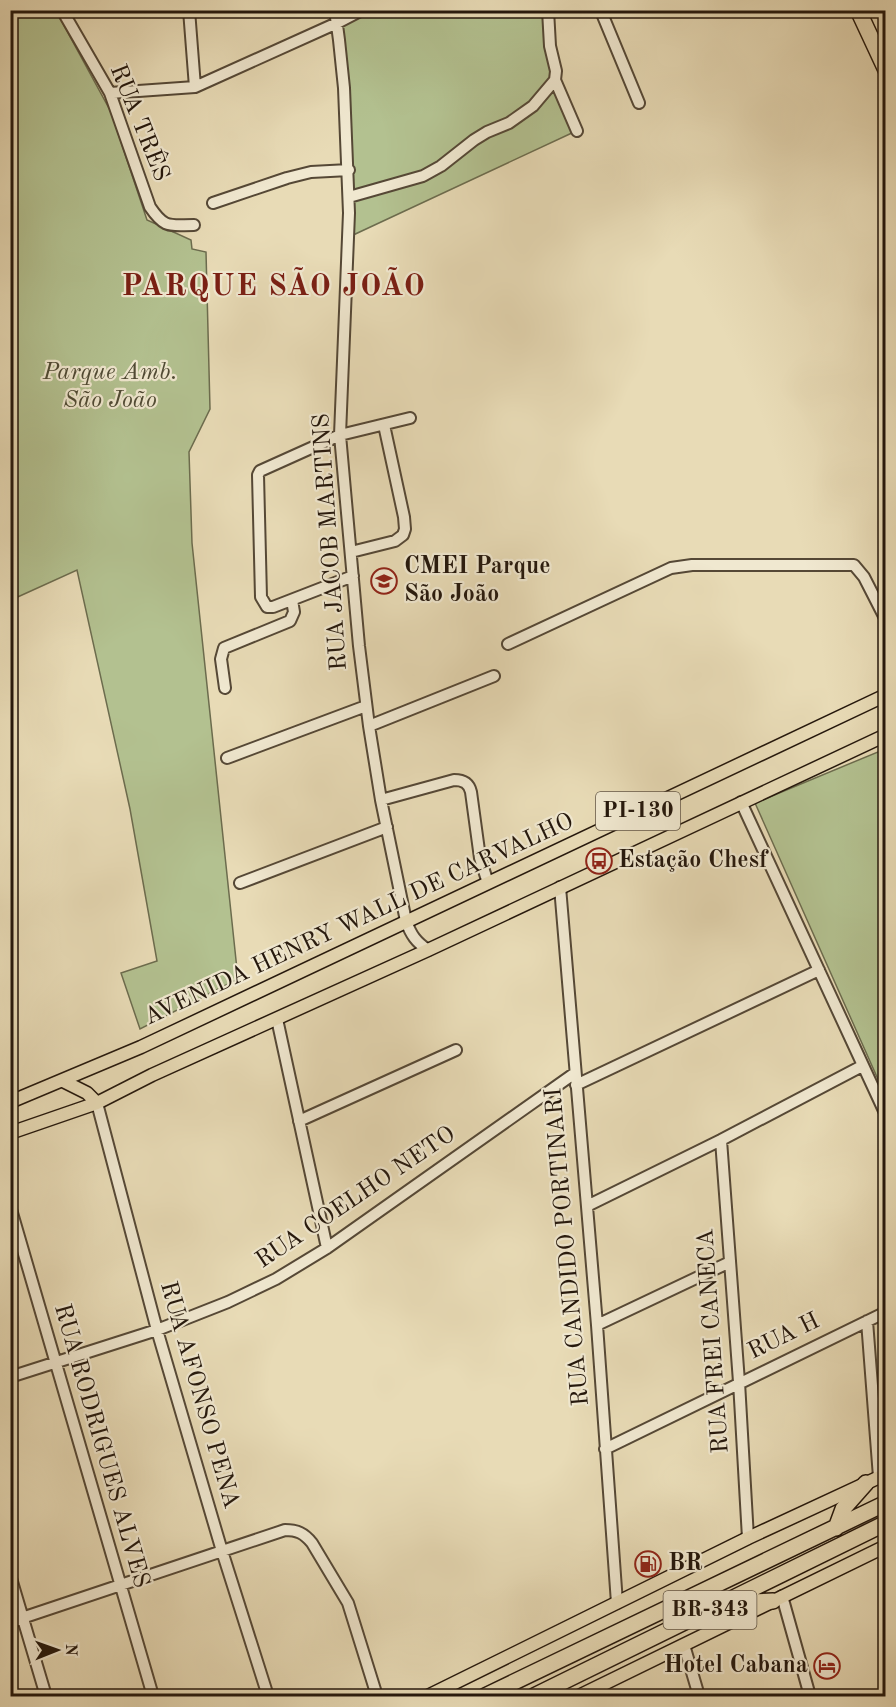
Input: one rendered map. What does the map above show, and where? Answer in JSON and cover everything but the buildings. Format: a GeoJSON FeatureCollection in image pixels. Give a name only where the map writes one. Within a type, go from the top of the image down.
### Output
{"type":"FeatureCollection","features":[{"type":"Feature","properties":{"kind":"highway"},"geometry":{"type":"LineString","coordinates":[[858,10],[885,70]]}},
{"type":"Feature","properties":{"kind":"highway"},"geometry":{"type":"LineString","coordinates":[[836,1528],[843,1509],[877,1478]]}},
{"type":"Feature","properties":{"kind":"highway"},"geometry":{"type":"LineString","coordinates":[[836,1528],[885,1503]]}},
{"type":"Feature","properties":{"kind":"highway","name":"BR-343"},"geometry":{"type":"LineString","coordinates":[[534,1696],[885,1523]]}},
{"type":"Feature","properties":{"kind":"highway","name":"BR-343"},"geometry":{"type":"LineString","coordinates":[[485,1696],[836,1528]]}},
{"type":"Feature","properties":{"kind":"highway"},"geometry":{"type":"LineString","coordinates":[[721,1604],[777,1598]]}},
{"type":"Feature","properties":{"kind":"main road","name":"AVENIDA HENRY WALL DE CARVALHO"},"geometry":{"type":"LineString","coordinates":[[10,1102],[141,1047],[885,695]]}},
{"type":"Feature","properties":{"kind":"main road"},"geometry":{"type":"LineString","coordinates":[[870,702],[885,700]]}},
{"type":"Feature","properties":{"kind":"main road","name":"PI-130"},"geometry":{"type":"LineString","coordinates":[[10,1133],[97,1103],[152,1075],[428,950],[885,735]]}},
{"type":"Feature","properties":{"kind":"main road"},"geometry":{"type":"LineString","coordinates":[[63,1081],[87,1093],[97,1103]]}},
{"type":"Feature","properties":{"kind":"main road"},"geometry":{"type":"LineString","coordinates":[[428,1696],[748,1538],[877,1478]]}},
{"type":"Feature","properties":{"kind":"main road"},"geometry":{"type":"LineString","coordinates":[[579,1696],[885,1546]]}},
{"type":"Feature","properties":{"kind":"street","name":"RUA TRÊS"},"geometry":{"type":"LineString","coordinates":[[62,10],[110,93],[150,207],[160,221],[171,225],[194,225]]}},
{"type":"Feature","properties":{"kind":"street"},"geometry":{"type":"LineString","coordinates":[[189,10],[195,87]]}},
{"type":"Feature","properties":{"kind":"street","name":"RUA JACOB MARTINS"},"geometry":{"type":"LineString","coordinates":[[335,10],[344,88],[349,197],[349,245],[340,435],[353,576],[366,706],[381,800],[406,921],[411,934],[428,950]]}},
{"type":"Feature","properties":{"kind":"street"},"geometry":{"type":"LineString","coordinates":[[110,93],[195,87],[362,10]]}},
{"type":"Feature","properties":{"kind":"street"},"geometry":{"type":"LineString","coordinates":[[548,10],[550,46],[556,70],[555,80],[577,130]]}},
{"type":"Feature","properties":{"kind":"street"},"geometry":{"type":"LineString","coordinates":[[603,10],[603,16],[639,103]]}},
{"type":"Feature","properties":{"kind":"street"},"geometry":{"type":"LineString","coordinates":[[349,197],[423,176],[441,166],[461,149],[481,136],[509,123],[533,106],[555,80]]}},
{"type":"Feature","properties":{"kind":"street"},"geometry":{"type":"LineString","coordinates":[[213,203],[311,172],[348,170]]}},
{"type":"Feature","properties":{"kind":"street"},"geometry":{"type":"LineString","coordinates":[[353,576],[273,607],[264,605],[261,597],[258,475],[260,471],[340,435],[410,418]]}},
{"type":"Feature","properties":{"kind":"street"},"geometry":{"type":"LineString","coordinates":[[351,552],[394,541],[401,538],[404,532],[400,493],[384,425]]}},
{"type":"Feature","properties":{"kind":"street"},"geometry":{"type":"LineString","coordinates":[[508,644],[671,568],[692,565],[854,565],[864,577],[885,620]]}},
{"type":"Feature","properties":{"kind":"street"},"geometry":{"type":"LineString","coordinates":[[225,688],[221,659],[224,648],[290,621],[294,612],[292,600]]}},
{"type":"Feature","properties":{"kind":"street"},"geometry":{"type":"LineString","coordinates":[[369,726],[494,676]]}},
{"type":"Feature","properties":{"kind":"street"},"geometry":{"type":"LineString","coordinates":[[227,758],[366,706]]}},
{"type":"Feature","properties":{"kind":"street"},"geometry":{"type":"LineString","coordinates":[[381,800],[454,780],[469,785],[480,858],[488,883]]}},
{"type":"Feature","properties":{"kind":"street"},"geometry":{"type":"LineString","coordinates":[[741,802],[885,1115]]}},
{"type":"Feature","properties":{"kind":"street"},"geometry":{"type":"LineString","coordinates":[[240,883],[387,827]]}},
{"type":"Feature","properties":{"kind":"street","name":"RUA CANDIDO PORTINARI"},"geometry":{"type":"LineString","coordinates":[[560,887],[597,1325],[617,1603]]}},
{"type":"Feature","properties":{"kind":"street"},"geometry":{"type":"LineString","coordinates":[[576,1085],[819,970]]}},
{"type":"Feature","properties":{"kind":"street"},"geometry":{"type":"LineString","coordinates":[[277,1019],[327,1248]]}},
{"type":"Feature","properties":{"kind":"street"},"geometry":{"type":"LineString","coordinates":[[299,1121],[456,1050]]}},
{"type":"Feature","properties":{"kind":"street"},"geometry":{"type":"LineString","coordinates":[[587,1206],[721,1140],[862,1066]]}},
{"type":"Feature","properties":{"kind":"street","name":"RUA COELHO NETO"},"geometry":{"type":"LineString","coordinates":[[10,1377],[157,1330],[253,1291],[327,1248],[575,1073]]}},
{"type":"Feature","properties":{"kind":"street","name":"RUA AFONSO PENA"},"geometry":{"type":"LineString","coordinates":[[97,1103],[157,1330],[222,1551],[268,1696]]}},
{"type":"Feature","properties":{"kind":"street","name":"RUA FREI CANECA"},"geometry":{"type":"LineString","coordinates":[[721,1140],[748,1538]]}},
{"type":"Feature","properties":{"kind":"street","name":"RUA RODRIGUES ALVES"},"geometry":{"type":"LineString","coordinates":[[10,1206],[153,1696]]}},
{"type":"Feature","properties":{"kind":"street"},"geometry":{"type":"LineString","coordinates":[[597,1325],[730,1262]]}},
{"type":"Feature","properties":{"kind":"street","name":"RUA H"},"geometry":{"type":"LineString","coordinates":[[605,1449],[885,1312]]}},
{"type":"Feature","properties":{"kind":"street"},"geometry":{"type":"LineString","coordinates":[[867,1321],[877,1478]]}},
{"type":"Feature","properties":{"kind":"street"},"geometry":{"type":"LineString","coordinates":[[10,1622],[285,1530],[295,1530],[306,1536],[348,1603],[377,1696]]}},
{"type":"Feature","properties":{"kind":"street"},"geometry":{"type":"LineString","coordinates":[[10,1575],[46,1696]]}},
{"type":"Feature","properties":{"kind":"street"},"geometry":{"type":"LineString","coordinates":[[777,1598],[810,1696]]}},
{"type":"Feature","properties":{"kind":"street"},"geometry":{"type":"LineString","coordinates":[[684,1645],[699,1696]]}},
{"type":"Feature","properties":{"kind":"green space","name":"Parque Amb. São João"},"geometry":{"type":"Polygon","coordinates":[[[10,11],[56,11],[111,112],[147,220],[191,240],[192,249],[206,252],[210,409],[189,452],[192,543],[238,979],[140,1029],[121,973],[157,961],[130,809],[77,570],[11,600],[10,11]]]}},
{"type":"Feature","properties":{"kind":"green space"},"geometry":{"type":"Polygon","coordinates":[[[335,11],[545,11],[545,28],[574,132],[351,236],[335,11]]]}},
{"type":"Feature","properties":{"kind":"green space"},"geometry":{"type":"Polygon","coordinates":[[[885,749],[885,1095],[755,803],[885,749]]]}},
{"type":"Feature","properties":{"kind":"place","name":"CMEI Parque São João"},"geometry":{"type":"Point","coordinates":[384,581]}},
{"type":"Feature","properties":{"kind":"place","name":"Estação Chesf"},"geometry":{"type":"Point","coordinates":[599,861]}},
{"type":"Feature","properties":{"kind":"place","name":"BR"},"geometry":{"type":"Point","coordinates":[648,1564]}},
{"type":"Feature","properties":{"kind":"place","name":"Hotel Cabana"},"geometry":{"type":"Point","coordinates":[827,1666]}},
{"type":"Feature","properties":{"kind":"district","name":"PARQUE SÃO JOÃO"},"geometry":{"type":"Point","coordinates":[274,287]}}]}
